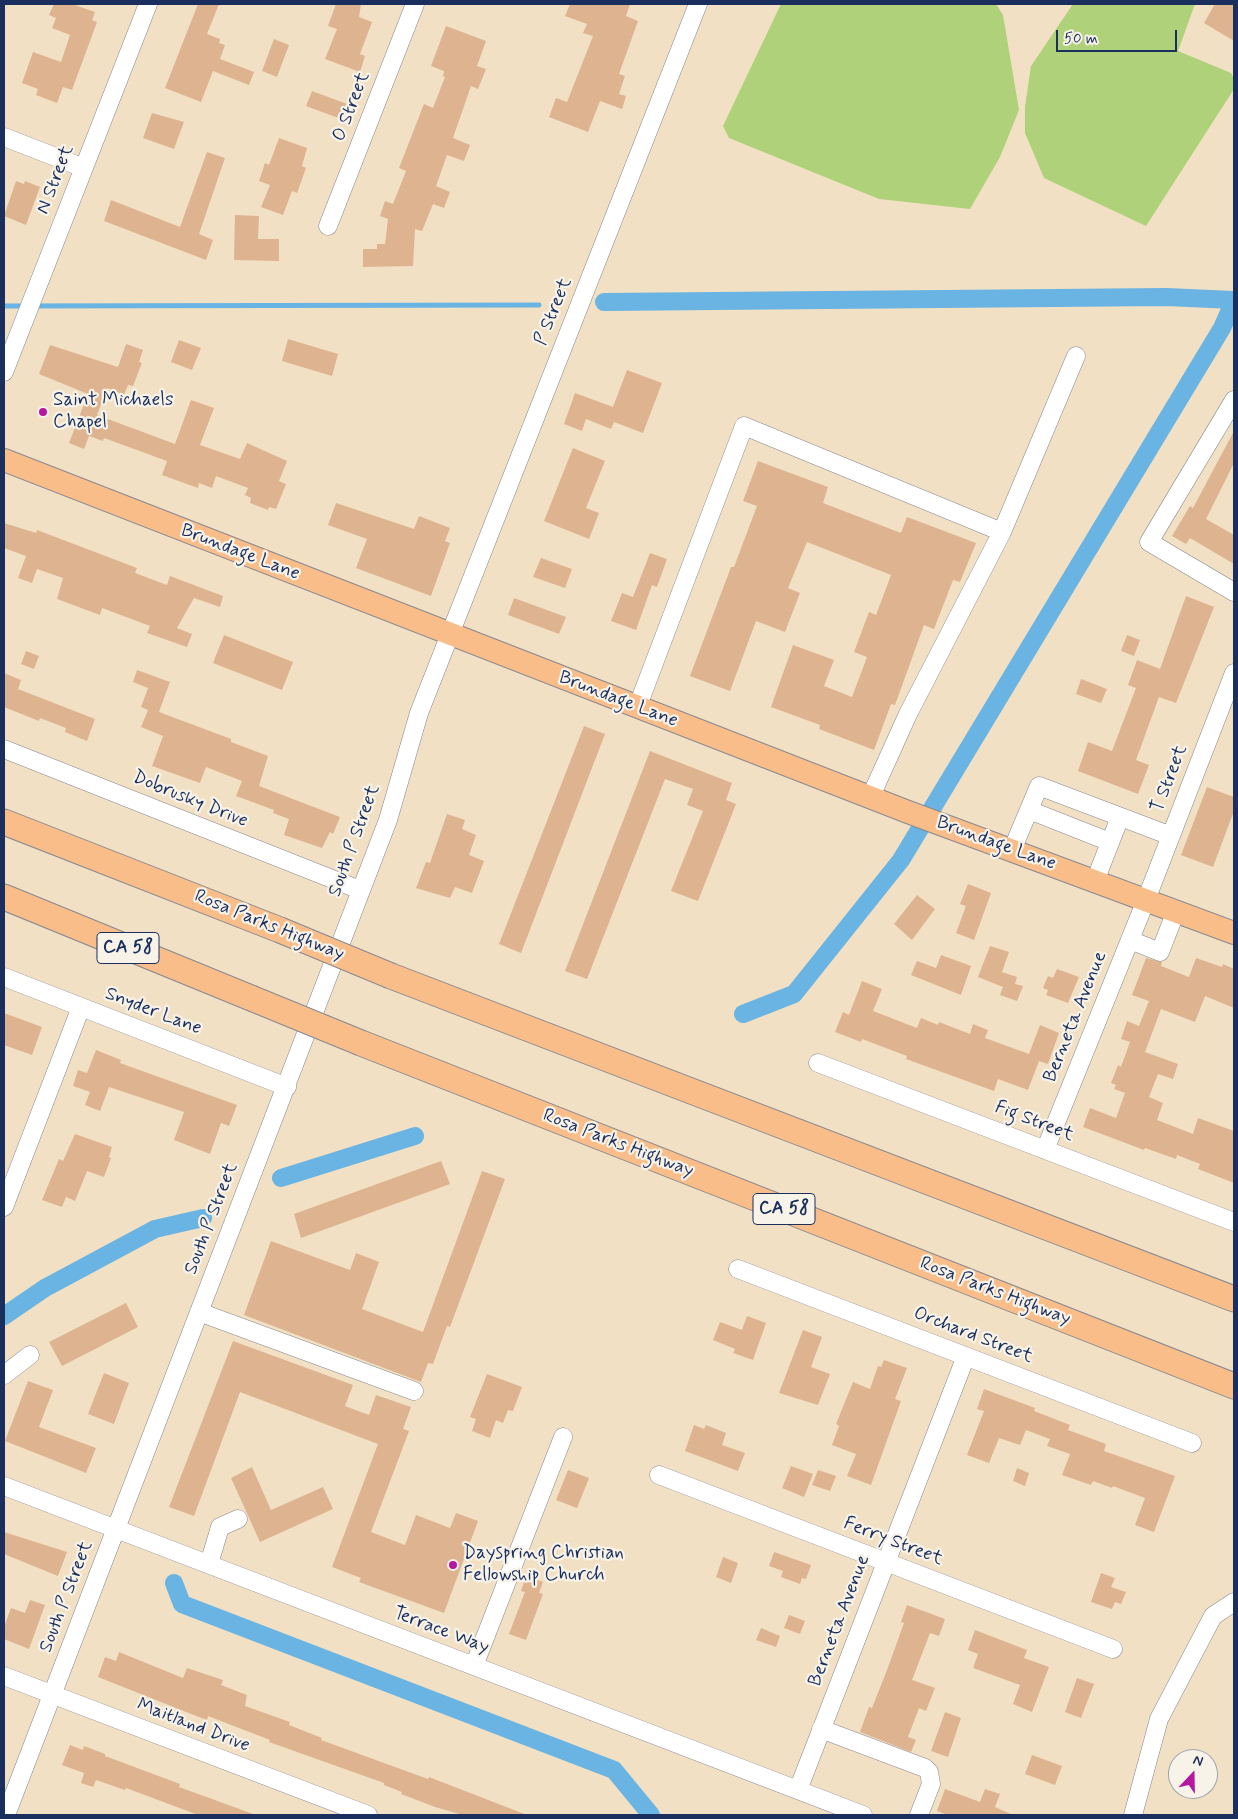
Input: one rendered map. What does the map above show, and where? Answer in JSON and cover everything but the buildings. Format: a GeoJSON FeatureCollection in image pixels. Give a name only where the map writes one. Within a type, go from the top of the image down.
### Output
{"type":"FeatureCollection","features":[{"type":"Feature","properties":{"kind":"highway"},"geometry":{"type":"LineString","coordinates":[[4,816],[35,834]]}},
{"type":"Feature","properties":{"kind":"highway","name":"Rosa Parks Highway"},"geometry":{"type":"LineString","coordinates":[[4,822],[280,930],[391,976],[1234,1299]]}},
{"type":"Feature","properties":{"kind":"highway","name":"Rosa Parks Highway"},"geometry":{"type":"LineString","coordinates":[[4,897],[361,1043],[1234,1387]]}},
{"type":"Feature","properties":{"kind":"main road","name":"Brundage Lane"},"geometry":{"type":"LineString","coordinates":[[4,460],[870,798],[1234,933]]}},
{"type":"Feature","properties":{"kind":"street","name":"N Street"},"geometry":{"type":"LineString","coordinates":[[4,372],[148,4]]}},
{"type":"Feature","properties":{"kind":"street","name":"O Street"},"geometry":{"type":"LineString","coordinates":[[328,226],[415,4]]}},
{"type":"Feature","properties":{"kind":"street","name":"P Street"},"geometry":{"type":"LineString","coordinates":[[449,635],[698,4]]}},
{"type":"Feature","properties":{"kind":"street"},"geometry":{"type":"LineString","coordinates":[[4,137],[84,168]]}},
{"type":"Feature","properties":{"kind":"street"},"geometry":{"type":"LineString","coordinates":[[870,798],[908,714],[1002,532],[1076,356]]}},
{"type":"Feature","properties":{"kind":"street"},"geometry":{"type":"LineString","coordinates":[[1234,400],[1149,542],[1234,592]]}},
{"type":"Feature","properties":{"kind":"street"},"geometry":{"type":"LineString","coordinates":[[637,708],[744,426],[1002,532]]}},
{"type":"Feature","properties":{"kind":"street","name":"South P Street"},"geometry":{"type":"LineString","coordinates":[[6,1815],[388,820],[417,718],[449,635]]}},
{"type":"Feature","properties":{"kind":"street","name":"T Street"},"geometry":{"type":"LineString","coordinates":[[1146,900],[1171,836],[1226,716],[1234,673]]}},
{"type":"Feature","properties":{"kind":"street","name":"Dobrusky Drive"},"geometry":{"type":"LineString","coordinates":[[4,749],[360,890]]}},
{"type":"Feature","properties":{"kind":"street"},"geometry":{"type":"LineString","coordinates":[[1012,850],[1040,786],[1171,836]]}},
{"type":"Feature","properties":{"kind":"street"},"geometry":{"type":"LineString","coordinates":[[1029,810],[1110,842]]}},
{"type":"Feature","properties":{"kind":"street"},"geometry":{"type":"LineString","coordinates":[[1094,881],[1120,817]]}},
{"type":"Feature","properties":{"kind":"street","name":"Berneta Avenue"},"geometry":{"type":"LineString","coordinates":[[1045,1150],[1146,900]]}},
{"type":"Feature","properties":{"kind":"street"},"geometry":{"type":"LineString","coordinates":[[1130,940],[1160,952],[1176,911]]}},
{"type":"Feature","properties":{"kind":"street","name":"Snyder Lane"},"geometry":{"type":"LineString","coordinates":[[4,977],[286,1087]]}},
{"type":"Feature","properties":{"kind":"street"},"geometry":{"type":"LineString","coordinates":[[4,1207],[82,1008]]}},
{"type":"Feature","properties":{"kind":"street","name":"Fig Street"},"geometry":{"type":"LineString","coordinates":[[818,1063],[1234,1222]]}},
{"type":"Feature","properties":{"kind":"street","name":"Orchard Street"},"geometry":{"type":"LineString","coordinates":[[738,1269],[1192,1443]]}},
{"type":"Feature","properties":{"kind":"street"},"geometry":{"type":"LineString","coordinates":[[199,1312],[414,1391]]}},
{"type":"Feature","properties":{"kind":"street"},"geometry":{"type":"LineString","coordinates":[[4,1375],[30,1355]]}},
{"type":"Feature","properties":{"kind":"street","name":"Berneta Avenue"},"geometry":{"type":"LineString","coordinates":[[798,1790],[966,1356]]}},
{"type":"Feature","properties":{"kind":"street"},"geometry":{"type":"LineString","coordinates":[[474,1666],[563,1437]]}},
{"type":"Feature","properties":{"kind":"street","name":"Ferry Street"},"geometry":{"type":"LineString","coordinates":[[658,1475],[1113,1649]]}},
{"type":"Feature","properties":{"kind":"street","name":"Terrace Way"},"geometry":{"type":"LineString","coordinates":[[4,1486],[863,1815]]}},
{"type":"Feature","properties":{"kind":"street"},"geometry":{"type":"LineString","coordinates":[[209,1564],[220,1527],[238,1519]]}},
{"type":"Feature","properties":{"kind":"street"},"geometry":{"type":"LineString","coordinates":[[1132,1815],[1159,1719],[1213,1616],[1234,1602]]}},
{"type":"Feature","properties":{"kind":"street","name":"Maitland Drive"},"geometry":{"type":"LineString","coordinates":[[4,1676],[368,1815]]}},
{"type":"Feature","properties":{"kind":"street"},"geometry":{"type":"LineString","coordinates":[[821,1728],[924,1768],[929,1772],[931,1784],[919,1815]]}},
{"type":"Feature","properties":{"kind":"green space"},"geometry":{"type":"Polygon","coordinates":[[[781,4],[996,4],[1003,15],[1019,110],[1000,157],[970,209],[879,199],[729,138],[723,126],[781,4]]]}},
{"type":"Feature","properties":{"kind":"green space"},"geometry":{"type":"Polygon","coordinates":[[[1073,4],[1195,4],[1178,51],[1231,73],[1234,79],[1234,89],[1146,226],[1044,178],[1025,133],[1025,107],[1031,66],[1073,4]]]}},
{"type":"Feature","properties":{"kind":"waterway"},"geometry":{"type":"LineString","coordinates":[[604,302],[1166,297],[1234,300]]}},
{"type":"Feature","properties":{"kind":"waterway"},"geometry":{"type":"LineString","coordinates":[[743,1014],[794,994],[901,860],[1222,328],[1234,301]]}},
{"type":"Feature","properties":{"kind":"waterway"},"geometry":{"type":"LineString","coordinates":[[4,306],[539,305]]}},
{"type":"Feature","properties":{"kind":"waterway"},"geometry":{"type":"LineString","coordinates":[[281,1178],[415,1136]]}},
{"type":"Feature","properties":{"kind":"waterway"},"geometry":{"type":"LineString","coordinates":[[4,1316],[45,1288],[155,1229],[203,1218]]}},
{"type":"Feature","properties":{"kind":"waterway"},"geometry":{"type":"LineString","coordinates":[[174,1583],[182,1604],[614,1770],[651,1815]]}},
{"type":"Feature","properties":{"kind":"place","name":"Saint Michaels Chapel"},"geometry":{"type":"Point","coordinates":[43,412]}},
{"type":"Feature","properties":{"kind":"place","name":"Dayspring Christian Fellowship Church"},"geometry":{"type":"Point","coordinates":[453,1565]}}]}
